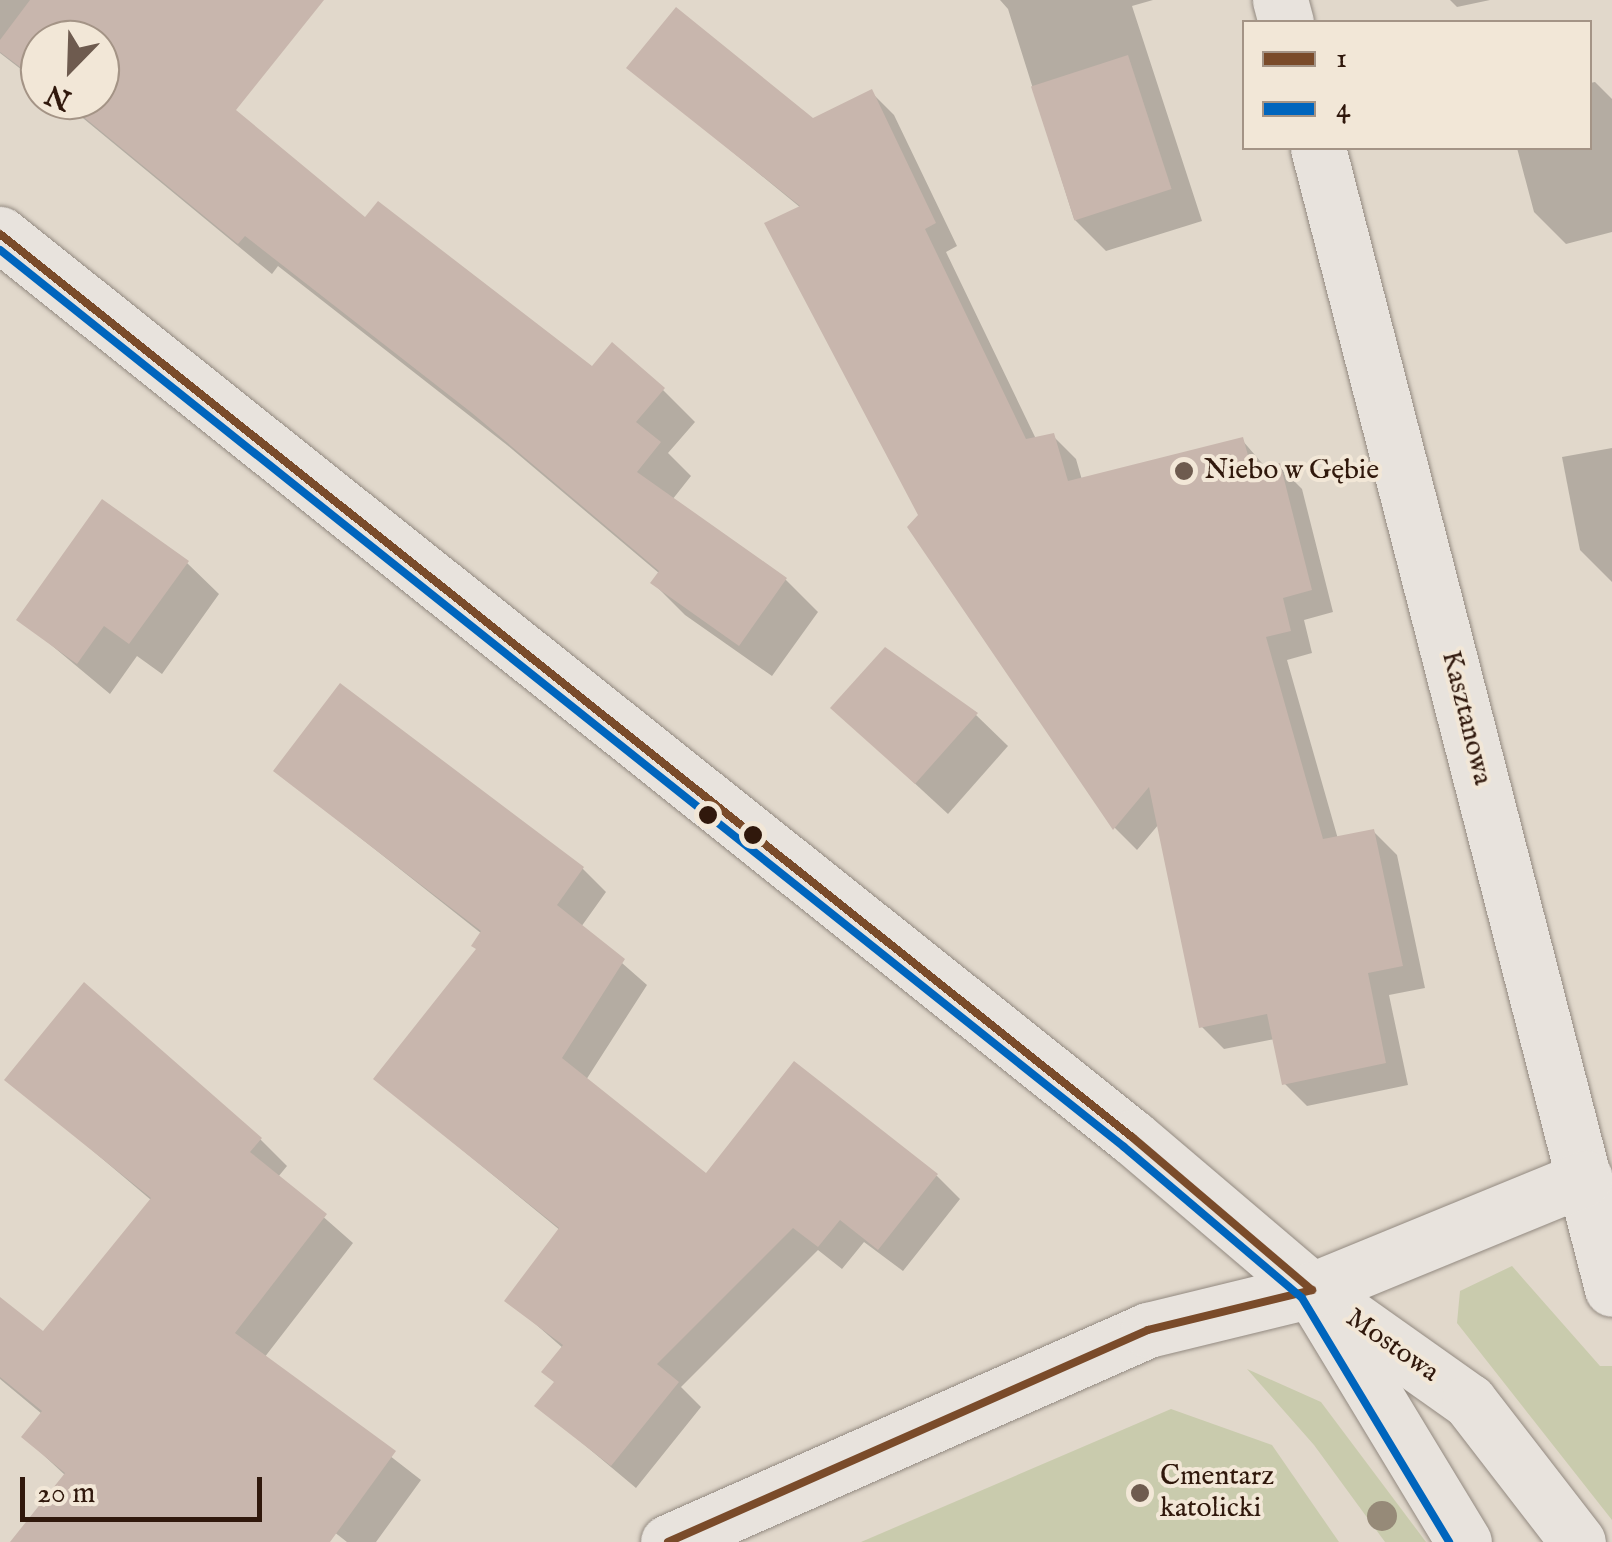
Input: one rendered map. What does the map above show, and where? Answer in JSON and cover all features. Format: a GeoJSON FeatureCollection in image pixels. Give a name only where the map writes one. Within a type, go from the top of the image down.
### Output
{"type":"FeatureCollection","features":[{"type":"Feature","properties":{"kind":"street","name":"Kasztanowa"},"geometry":{"type":"LineString","coordinates":[[1319,150],[1612,1289]]}},
{"type":"Feature","properties":{"kind":"street"},"geometry":{"type":"LineString","coordinates":[[0,234],[1132,1137],[1312,1290]]}},
{"type":"Feature","properties":{"kind":"street"},"geometry":{"type":"LineString","coordinates":[[668,1542],[1148,1330],[1312,1290],[1585,1178]]}},
{"type":"Feature","properties":{"kind":"street","name":"Mostowa"},"geometry":{"type":"LineString","coordinates":[[1312,1290],[1464,1542]]}},
{"type":"Feature","properties":{"kind":"street","name":"Mostowa"},"geometry":{"type":"LineString","coordinates":[[1312,1290],[1470,1401],[1578,1542]]}},
{"type":"Feature","properties":{"kind":"green space"},"geometry":{"type":"Polygon","coordinates":[[[1512,1266],[1600,1366],[1612,1366],[1612,1520],[1457,1323],[1460,1291],[1512,1266]]]}},
{"type":"Feature","properties":{"kind":"green space"},"geometry":{"type":"Polygon","coordinates":[[[1247,1369],[1321,1402],[1426,1542],[1385,1542],[1314,1445],[1247,1369]]]}},
{"type":"Feature","properties":{"kind":"green space","name":"Cmentarz katolicki"},"geometry":{"type":"Polygon","coordinates":[[[1171,1409],[1272,1445],[1339,1542],[861,1542],[1171,1409]]]}},
{"type":"Feature","properties":{"kind":"building"},"geometry":{"type":"Polygon","coordinates":[[[30,0],[324,0],[236,110],[365,217],[378,201],[592,366],[612,342],[665,388],[636,422],[661,442],[637,472],[787,578],[739,646],[650,583],[659,571],[472,413],[245,236],[238,244],[87,120],[120,120],[120,20],[20,20],[20,67],[0,52],[0,40],[30,0]]]}},
{"type":"Feature","properties":{"kind":"building"},"geometry":{"type":"Polygon","coordinates":[[[676,7],[813,118],[872,89],[936,223],[925,229],[1026,439],[1054,433],[1068,481],[1243,437],[1252,470],[1280,463],[1312,590],[1283,598],[1291,631],[1266,637],[1323,839],[1374,829],[1403,966],[1368,973],[1386,1063],[1282,1085],[1267,1014],[1199,1028],[1149,787],[1113,830],[907,527],[918,515],[764,223],[800,206],[626,68],[676,7]]]}},
{"type":"Feature","properties":{"kind":"building"},"geometry":{"type":"Polygon","coordinates":[[[1128,55],[1172,189],[1075,221],[1031,87],[1128,55]]]}},
{"type":"Feature","properties":{"kind":"building"},"geometry":{"type":"Polygon","coordinates":[[[102,499],[189,561],[129,644],[104,626],[77,664],[16,620],[102,499]]]}},
{"type":"Feature","properties":{"kind":"building"},"geometry":{"type":"Polygon","coordinates":[[[885,647],[978,713],[915,784],[830,708],[885,647]]]}},
{"type":"Feature","properties":{"kind":"building"},"geometry":{"type":"Polygon","coordinates":[[[340,683],[584,867],[557,905],[625,959],[562,1058],[706,1173],[794,1061],[938,1174],[878,1250],[840,1220],[818,1247],[793,1228],[657,1364],[679,1382],[611,1466],[534,1406],[554,1382],[541,1372],[563,1345],[504,1301],[559,1228],[373,1079],[476,949],[471,946],[481,931],[273,771],[340,683]]]}},
{"type":"Feature","properties":{"kind":"building"},"geometry":{"type":"Polygon","coordinates":[[[84,982],[262,1138],[250,1152],[327,1214],[235,1333],[396,1451],[330,1542],[10,1542],[65,1473],[21,1437],[42,1411],[0,1377],[0,1297],[43,1331],[151,1198],[4,1080],[84,982]]]}},
{"type":"Feature","properties":{"kind":"transit line","name":"1"},"geometry":{"type":"LineString","coordinates":[[0,234],[1132,1137],[1312,1290]]}},
{"type":"Feature","properties":{"kind":"transit line","name":"4"},"geometry":{"type":"LineString","coordinates":[[0,250],[1124,1147],[1302,1298],[1449,1542]]}},
{"type":"Feature","properties":{"kind":"transit line","name":"1"},"geometry":{"type":"LineString","coordinates":[[668,1542],[1148,1330],[1312,1290]]}},
{"type":"Feature","properties":{"kind":"place","name":"Niebo w Gębie"},"geometry":{"type":"Point","coordinates":[1184,471]}},
{"type":"Feature","properties":{"kind":"place","name":"Cmentarz katolicki"},"geometry":{"type":"Point","coordinates":[1140,1493]}}]}
